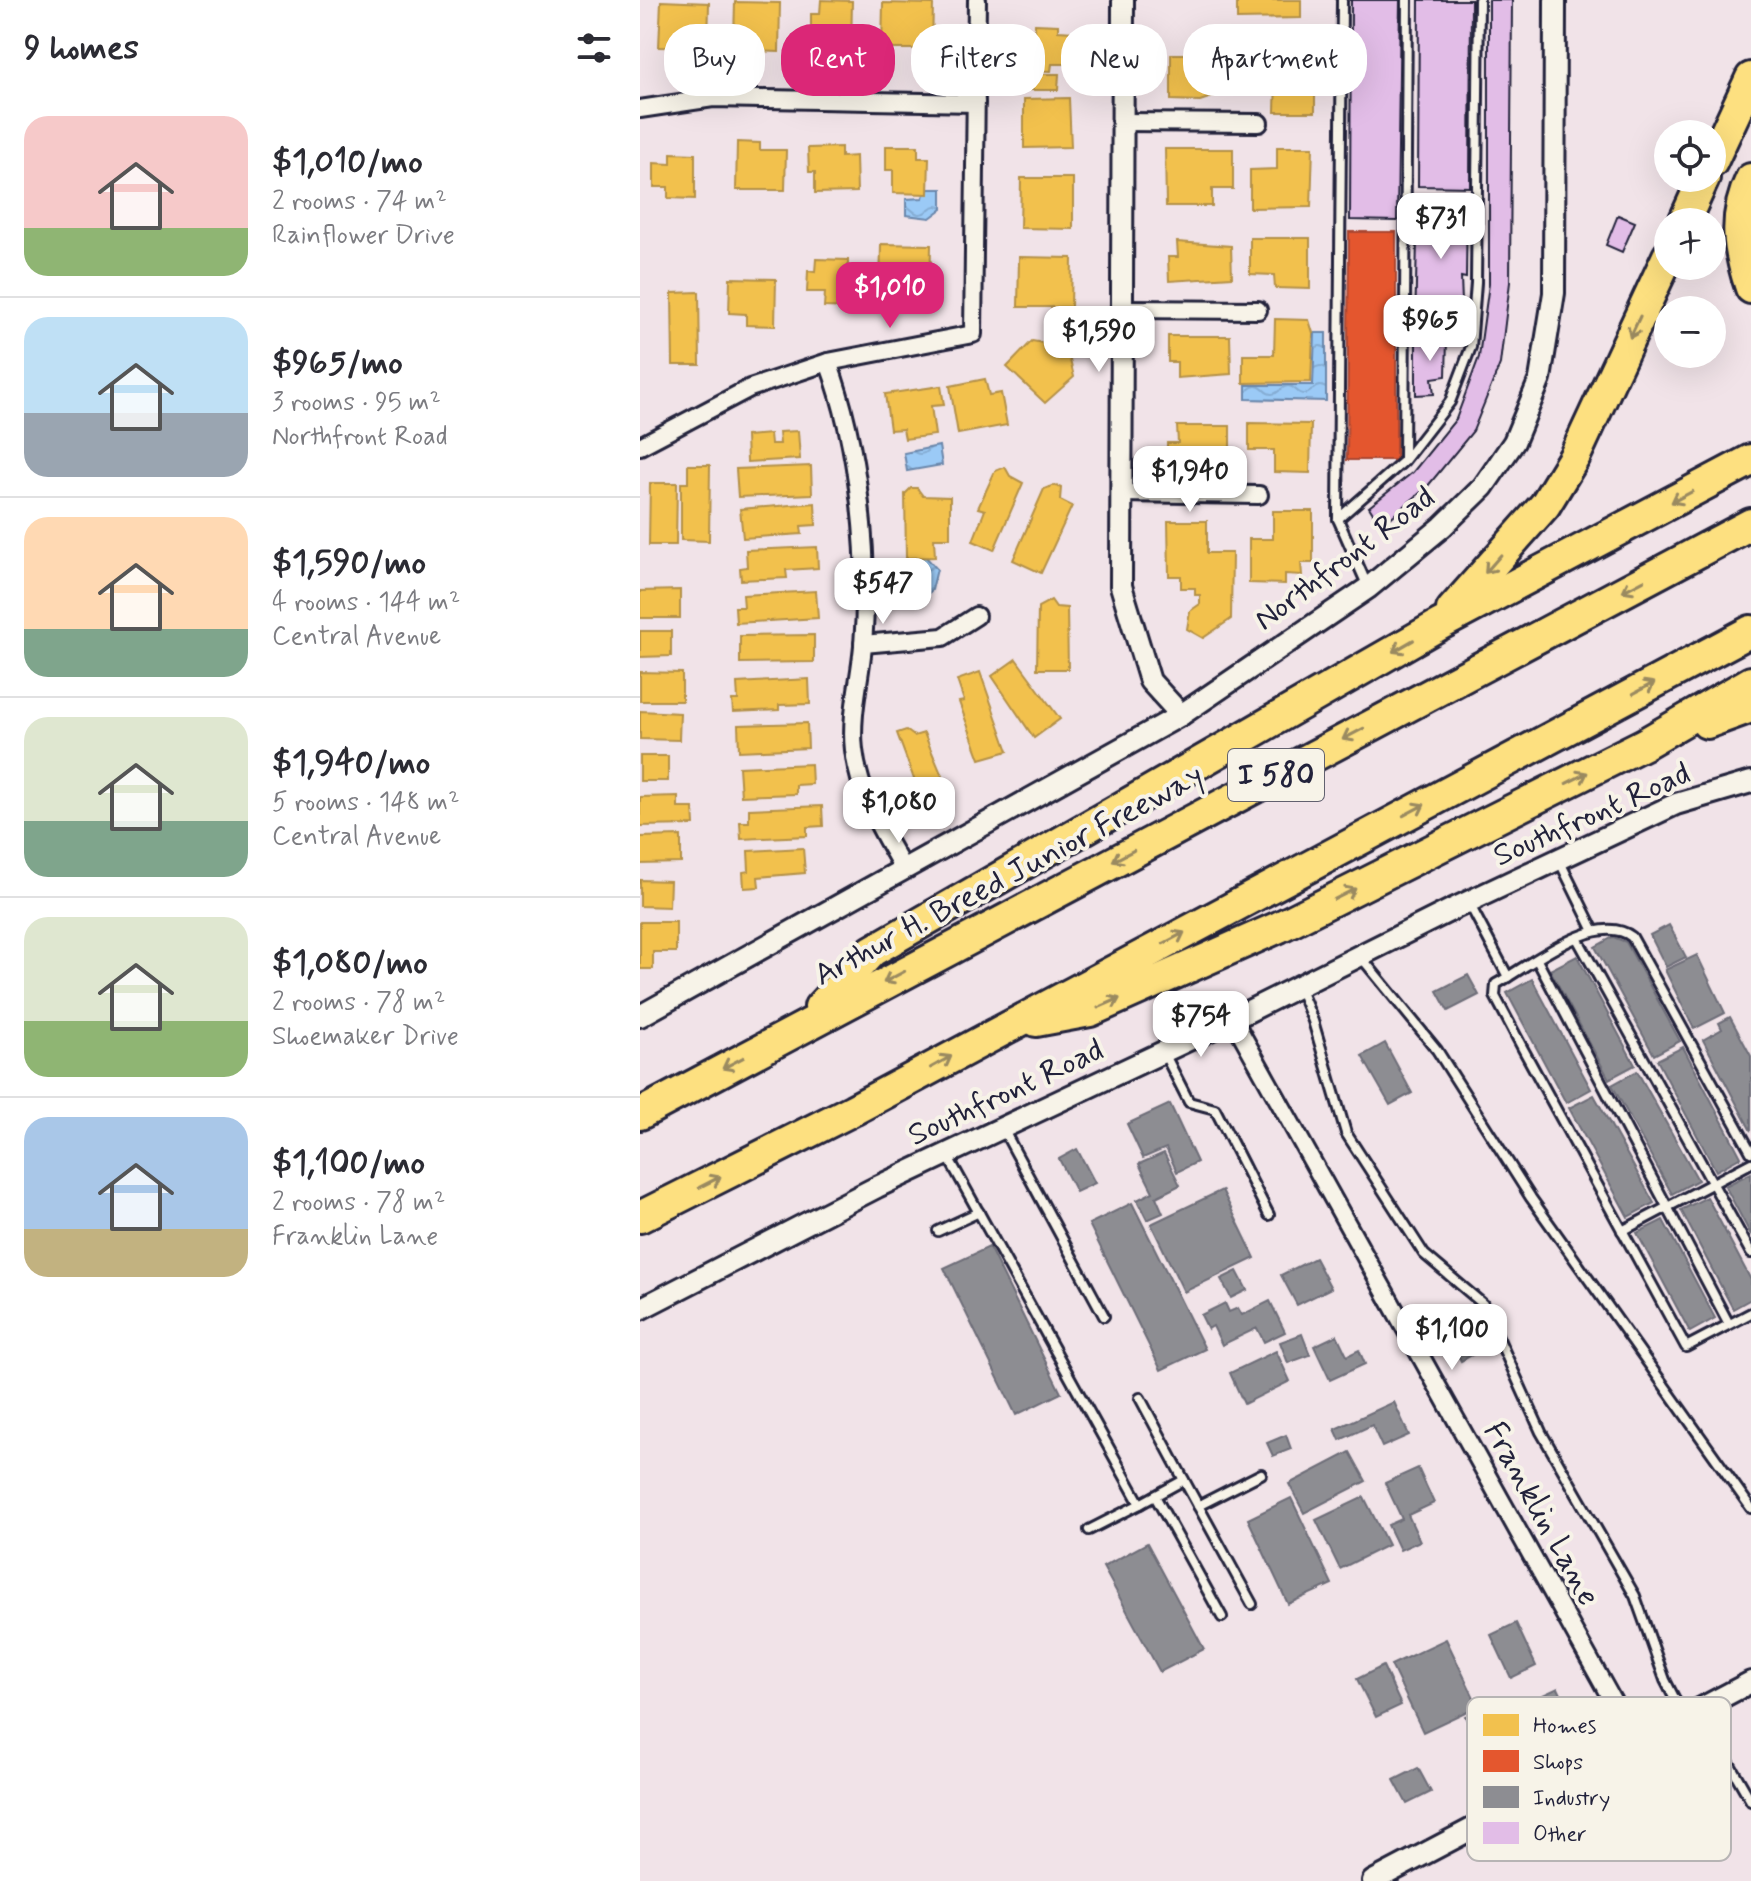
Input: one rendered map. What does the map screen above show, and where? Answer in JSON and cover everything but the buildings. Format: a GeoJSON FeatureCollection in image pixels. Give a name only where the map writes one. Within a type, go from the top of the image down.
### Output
{"type":"FeatureCollection","features":[{"type":"Feature","properties":{"kind":"highway"},"geometry":{"type":"LineString","coordinates":[[1726,132],[1751,78]]}},
{"type":"Feature","properties":{"kind":"highway"},"geometry":{"type":"LineString","coordinates":[[1751,179],[1742,197],[1737,246],[1751,288]]}},
{"type":"Feature","properties":{"kind":"highway"},"geometry":{"type":"LineString","coordinates":[[1439,625],[1545,505],[1575,456],[1657,280]]}},
{"type":"Feature","properties":{"kind":"highway"},"geometry":{"type":"LineString","coordinates":[[802,1026],[872,951],[1439,625],[1751,460]]}},
{"type":"Feature","properties":{"kind":"highway","name":"Arthur H. Breed Junior Freeway"},"geometry":{"type":"LineString","coordinates":[[640,1114],[1751,524]]}},
{"type":"Feature","properties":{"kind":"highway"},"geometry":{"type":"LineString","coordinates":[[640,1217],[853,1110],[1751,631]]}},
{"type":"Feature","properties":{"kind":"highway"},"geometry":{"type":"LineString","coordinates":[[1006,1027],[1090,1011],[1279,927],[1644,744],[1751,682]]}},
{"type":"Feature","properties":{"kind":"highway"},"geometry":{"type":"LineString","coordinates":[[1644,744],[1751,707]]}},
{"type":"Feature","properties":{"kind":"street"},"geometry":{"type":"LineString","coordinates":[[640,446],[750,388],[828,362],[973,334],[977,0]]}},
{"type":"Feature","properties":{"kind":"street"},"geometry":{"type":"LineString","coordinates":[[1123,0],[1121,586],[1150,681],[1181,715]]}},
{"type":"Feature","properties":{"kind":"street","name":"Northfront Road"},"geometry":{"type":"LineString","coordinates":[[640,1016],[1181,715],[1368,588],[1442,527],[1483,487],[1514,442],[1540,379],[1554,293],[1555,0]]}},
{"type":"Feature","properties":{"kind":"street"},"geometry":{"type":"LineString","coordinates":[[640,109],[713,98],[976,103]]}},
{"type":"Feature","properties":{"kind":"street"},"geometry":{"type":"LineString","coordinates":[[1122,122],[1259,123]]}},
{"type":"Feature","properties":{"kind":"street"},"geometry":{"type":"LineString","coordinates":[[1122,309],[1258,310]]}},
{"type":"Feature","properties":{"kind":"street"},"geometry":{"type":"LineString","coordinates":[[828,362],[838,389],[858,493],[863,644],[854,749],[867,804],[903,868]]}},
{"type":"Feature","properties":{"kind":"street"},"geometry":{"type":"LineString","coordinates":[[1121,493],[1259,495]]}},
{"type":"Feature","properties":{"kind":"street"},"geometry":{"type":"LineString","coordinates":[[863,644],[943,637],[976,616]]}},
{"type":"Feature","properties":{"kind":"street","name":"Southfront Road"},"geometry":{"type":"LineString","coordinates":[[640,1309],[947,1154],[1233,1019],[1468,902],[1560,862],[1676,804],[1751,782]]}},
{"type":"Feature","properties":{"kind":"street","name":"Franklin Lane"},"geometry":{"type":"LineString","coordinates":[[1233,1019],[1610,1697]]}},
{"type":"Feature","properties":{"kind":"street"},"geometry":{"type":"LineString","coordinates":[[1722,1697],[1751,1682]]}},
{"type":"Feature","properties":{"kind":"street"},"geometry":{"type":"LineString","coordinates":[[1385,1878],[1467,1834]]}},
{"type":"Feature","properties":{"kind":"lane"},"geometry":{"type":"LineString","coordinates":[[1342,0],[1338,519],[1368,588]]}},
{"type":"Feature","properties":{"kind":"lane"},"geometry":{"type":"LineString","coordinates":[[1404,461],[1407,0]]}},
{"type":"Feature","properties":{"kind":"lane"},"geometry":{"type":"LineString","coordinates":[[1338,519],[1404,461],[1450,402],[1471,347],[1476,283],[1479,0]]}},
{"type":"Feature","properties":{"kind":"lane"},"geometry":{"type":"LineString","coordinates":[[1560,862],[1593,929]]}},
{"type":"Feature","properties":{"kind":"lane"},"geometry":{"type":"LineString","coordinates":[[1468,902],[1508,977]]}},
{"type":"Feature","properties":{"kind":"lane"},"geometry":{"type":"LineString","coordinates":[[1751,1152],[1632,937],[1622,930],[1593,929],[1496,984],[1495,996],[1686,1347],[1751,1313]]}},
{"type":"Feature","properties":{"kind":"lane"},"geometry":{"type":"LineString","coordinates":[[1577,938],[1751,1253]]}},
{"type":"Feature","properties":{"kind":"lane"},"geometry":{"type":"LineString","coordinates":[[1360,956],[1437,1050],[1531,1198],[1751,1508]]}},
{"type":"Feature","properties":{"kind":"lane"},"geometry":{"type":"LineString","coordinates":[[1537,960],[1729,1324]]}},
{"type":"Feature","properties":{"kind":"lane"},"geometry":{"type":"LineString","coordinates":[[1299,986],[1313,1021],[1346,1133],[1424,1254],[1483,1304],[1541,1432],[1635,1596],[1674,1697]]}},
{"type":"Feature","properties":{"kind":"lane"},"geometry":{"type":"LineString","coordinates":[[1163,1052],[1189,1102],[1215,1109],[1269,1215]]}},
{"type":"Feature","properties":{"kind":"lane"},"geometry":{"type":"LineString","coordinates":[[1002,1128],[1104,1316]]}},
{"type":"Feature","properties":{"kind":"lane"},"geometry":{"type":"LineString","coordinates":[[947,1154],[1140,1504]]}},
{"type":"Feature","properties":{"kind":"lane"},"geometry":{"type":"LineString","coordinates":[[1622,1231],[1751,1163]]}},
{"type":"Feature","properties":{"kind":"lane"},"geometry":{"type":"LineString","coordinates":[[938,1231],[979,1212]]}},
{"type":"Feature","properties":{"kind":"lane"},"geometry":{"type":"LineString","coordinates":[[1140,1398],[1252,1604]]}},
{"type":"Feature","properties":{"kind":"lane"},"geometry":{"type":"LineString","coordinates":[[1198,1506],[1261,1474]]}},
{"type":"Feature","properties":{"kind":"lane"},"geometry":{"type":"LineString","coordinates":[[1089,1530],[1184,1480]]}},
{"type":"Feature","properties":{"kind":"lane"},"geometry":{"type":"LineString","coordinates":[[1155,1496],[1222,1617]]}},
{"type":"Feature","properties":{"kind":"lane"},"geometry":{"type":"LineString","coordinates":[[1731,1766],[1751,1801]]}},
{"type":"Feature","properties":{"kind":"water"},"geometry":{"type":"Polygon","coordinates":[[[925,189],[942,189],[942,209],[930,218],[906,215],[906,199],[923,198],[925,189]]]}},
{"type":"Feature","properties":{"kind":"water"},"geometry":{"type":"Polygon","coordinates":[[[1315,333],[1326,333],[1326,401],[1246,399],[1246,385],[1313,385],[1315,333]]]}},
{"type":"Feature","properties":{"kind":"water"},"geometry":{"type":"Polygon","coordinates":[[[939,446],[942,465],[907,471],[904,453],[939,446]]]}},
{"type":"Feature","properties":{"kind":"water"},"geometry":{"type":"Polygon","coordinates":[[[917,557],[926,557],[937,569],[932,590],[920,601],[910,601],[901,595],[901,584],[917,557]]]}}]}
